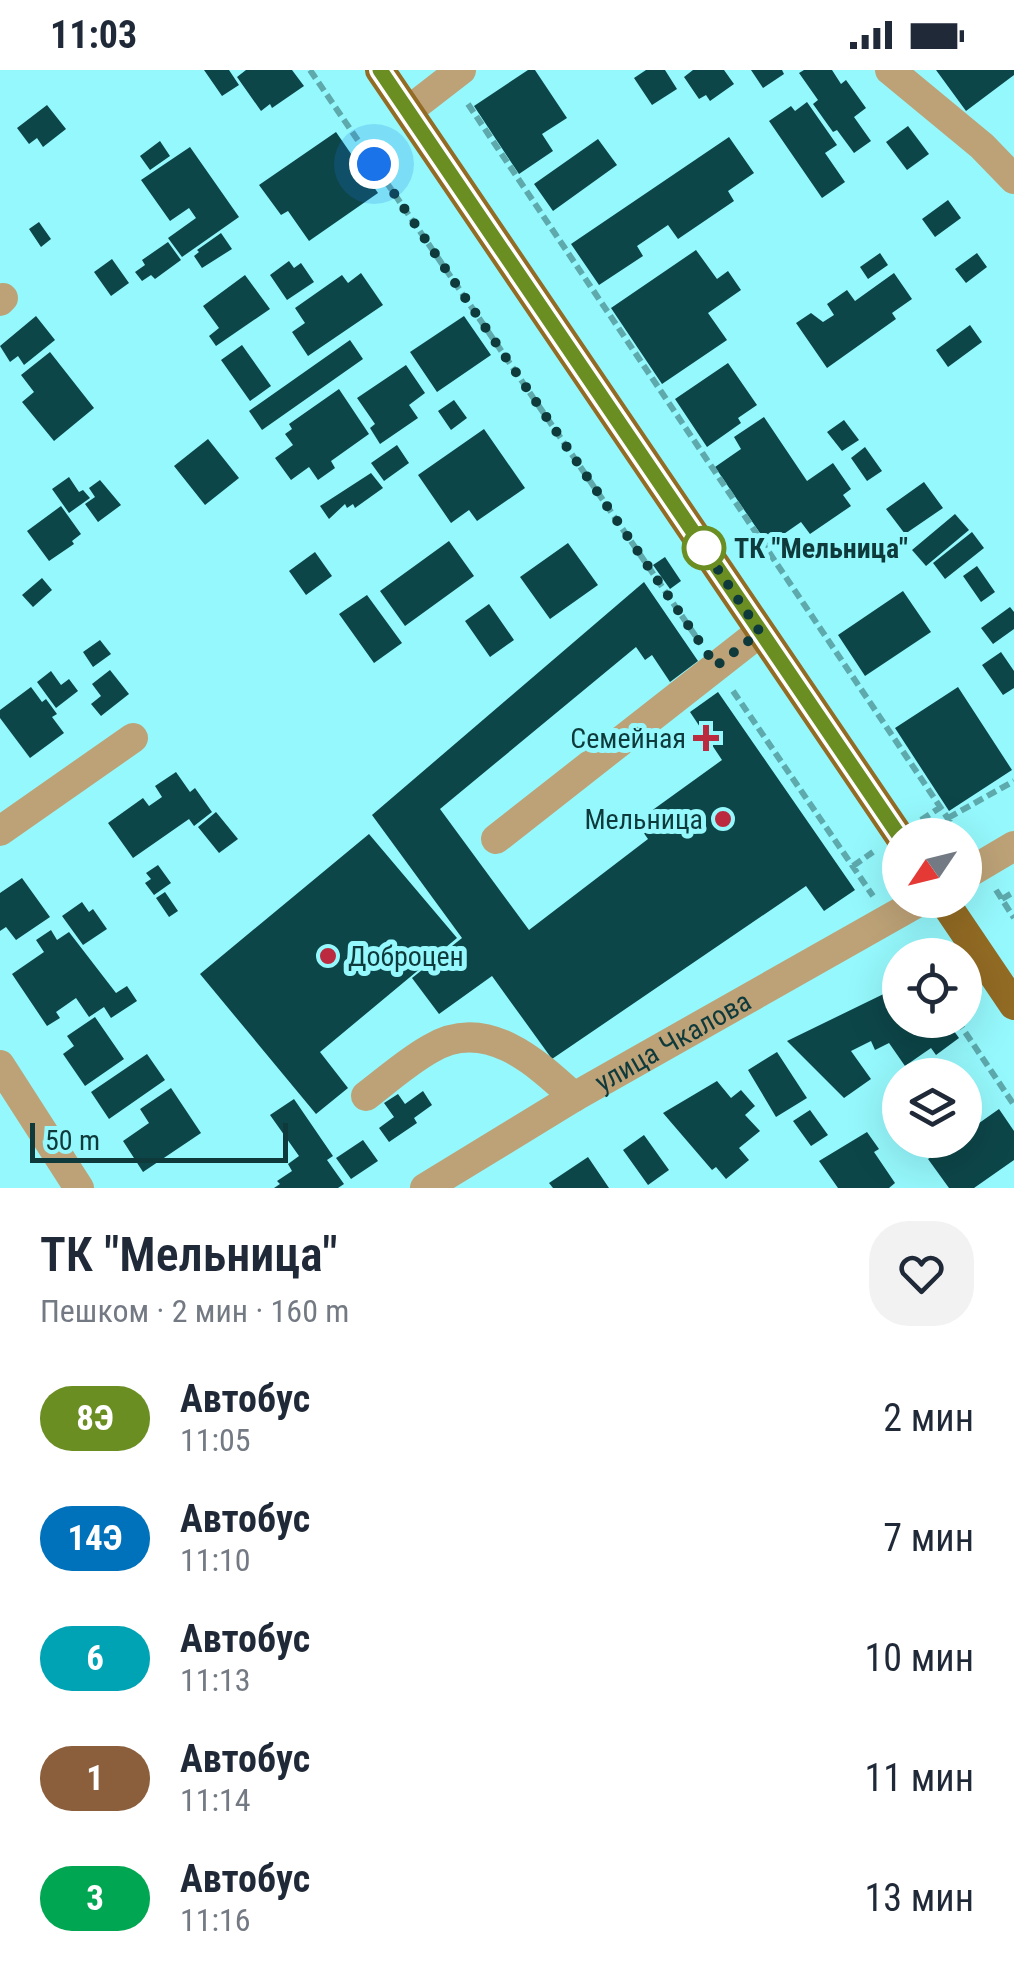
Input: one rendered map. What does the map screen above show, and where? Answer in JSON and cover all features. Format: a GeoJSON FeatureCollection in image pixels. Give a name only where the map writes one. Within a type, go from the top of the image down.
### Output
{"type":"FeatureCollection","features":[{"type":"Feature","properties":{"kind":"main road"},"geometry":{"type":"LineString","coordinates":[[380,70],[888,818]]}},
{"type":"Feature","properties":{"kind":"main road"},"geometry":{"type":"LineString","coordinates":[[955,918],[1014,1005]]}},
{"type":"Feature","properties":{"kind":"street"},"geometry":{"type":"LineString","coordinates":[[890,70],[982,146],[1014,179]]}},
{"type":"Feature","properties":{"kind":"street"},"geometry":{"type":"LineString","coordinates":[[408,112],[456,74]]}},
{"type":"Feature","properties":{"kind":"street"},"geometry":{"type":"LineString","coordinates":[[496,839],[760,632]]}},
{"type":"Feature","properties":{"kind":"street"},"geometry":{"type":"LineString","coordinates":[[0,831],[133,738]]}},
{"type":"Feature","properties":{"kind":"street"},"geometry":{"type":"LineString","coordinates":[[982,865],[1014,846]]}},
{"type":"Feature","properties":{"kind":"street","name":"улица Чкалова"},"geometry":{"type":"LineString","coordinates":[[424,1188],[890,918]]}},
{"type":"Feature","properties":{"kind":"street"},"geometry":{"type":"LineString","coordinates":[[366,1096],[431,1048],[474,1038],[508,1046],[533,1059],[574,1098]]}},
{"type":"Feature","properties":{"kind":"street"},"geometry":{"type":"LineString","coordinates":[[0,1065],[78,1188]]}},
{"type":"Feature","properties":{"kind":"path"},"geometry":{"type":"LineString","coordinates":[[310,70],[852,866]]}},
{"type":"Feature","properties":{"kind":"path"},"geometry":{"type":"LineString","coordinates":[[456,74],[948,818],[1014,781]]}},
{"type":"Feature","properties":{"kind":"path"},"geometry":{"type":"LineString","coordinates":[[1014,892],[1002,899],[1014,918]]}},
{"type":"Feature","properties":{"kind":"path"},"geometry":{"type":"LineString","coordinates":[[968,1038],[1014,1105]]}},
{"type":"Feature","properties":{"kind":"building"},"geometry":{"type":"Polygon","coordinates":[[[204,70],[229,70],[239,85],[222,96],[204,70]]]}},
{"type":"Feature","properties":{"kind":"building"},"geometry":{"type":"Polygon","coordinates":[[[246,70],[292,70],[304,86],[261,111],[237,77],[246,70]]]}},
{"type":"Feature","properties":{"kind":"building"},"geometry":{"type":"Polygon","coordinates":[[[528,70],[535,70],[567,118],[542,134],[553,151],[519,174],[474,106],[528,70]]]}},
{"type":"Feature","properties":{"kind":"building"},"geometry":{"type":"Polygon","coordinates":[[[646,70],[665,70],[677,89],[652,105],[634,78],[646,70]]]}},
{"type":"Feature","properties":{"kind":"building"},"geometry":{"type":"Polygon","coordinates":[[[693,70],[724,70],[734,84],[710,101],[706,95],[699,99],[684,77],[693,70]]]}},
{"type":"Feature","properties":{"kind":"building"},"geometry":{"type":"Polygon","coordinates":[[[751,70],[782,70],[784,74],[763,88],[751,70]]]}},
{"type":"Feature","properties":{"kind":"building"},"geometry":{"type":"Polygon","coordinates":[[[832,70],[841,84],[846,80],[866,108],[854,117],[871,141],[854,153],[837,130],[833,132],[813,104],[818,100],[799,73],[832,70]]]}},
{"type":"Feature","properties":{"kind":"building"},"geometry":{"type":"Polygon","coordinates":[[[936,70],[1014,70],[1014,75],[966,111],[936,70]]]}},
{"type":"Feature","properties":{"kind":"building"},"geometry":{"type":"Polygon","coordinates":[[[807,102],[837,145],[825,153],[845,182],[822,198],[769,121],[791,106],[795,111],[807,102]]]}},
{"type":"Feature","properties":{"kind":"building"},"geometry":{"type":"Polygon","coordinates":[[[47,105],[66,129],[43,147],[37,138],[29,144],[17,128],[47,105]]]}},
{"type":"Feature","properties":{"kind":"building"},"geometry":{"type":"Polygon","coordinates":[[[908,126],[929,154],[907,170],[886,142],[908,126]]]}},
{"type":"Feature","properties":{"kind":"building"},"geometry":{"type":"Polygon","coordinates":[[[336,132],[378,193],[309,241],[288,211],[281,215],[259,185],[336,132]]]}},
{"type":"Feature","properties":{"kind":"building"},"geometry":{"type":"Polygon","coordinates":[[[729,137],[754,173],[728,191],[734,201],[678,239],[668,225],[637,246],[643,256],[599,285],[571,244],[729,137]]]}},
{"type":"Feature","properties":{"kind":"building"},"geometry":{"type":"Polygon","coordinates":[[[598,139],[617,165],[553,211],[534,184],[598,139]]]}},
{"type":"Feature","properties":{"kind":"building"},"geometry":{"type":"Polygon","coordinates":[[[160,141],[170,156],[150,170],[140,156],[160,141]]]}},
{"type":"Feature","properties":{"kind":"building"},"geometry":{"type":"Polygon","coordinates":[[[190,147],[239,217],[182,257],[168,238],[196,218],[189,208],[170,221],[141,180],[190,147]]]}},
{"type":"Feature","properties":{"kind":"building"},"geometry":{"type":"Polygon","coordinates":[[[948,200],[961,218],[935,237],[922,219],[948,200]]]}},
{"type":"Feature","properties":{"kind":"building"},"geometry":{"type":"Polygon","coordinates":[[[39,222],[51,239],[41,247],[29,229],[39,222]]]}},
{"type":"Feature","properties":{"kind":"building"},"geometry":{"type":"Polygon","coordinates":[[[221,233],[232,249],[202,268],[194,256],[197,250],[221,233]]]}},
{"type":"Feature","properties":{"kind":"building"},"geometry":{"type":"Polygon","coordinates":[[[168,242],[181,260],[155,279],[151,275],[142,281],[135,272],[145,265],[142,260],[168,242]]]}},
{"type":"Feature","properties":{"kind":"building"},"geometry":{"type":"Polygon","coordinates":[[[696,250],[717,279],[728,271],[741,290],[708,313],[727,340],[662,384],[611,308],[696,250]]]}},
{"type":"Feature","properties":{"kind":"building"},"geometry":{"type":"Polygon","coordinates":[[[880,253],[888,265],[868,279],[860,267],[880,253]]]}},
{"type":"Feature","properties":{"kind":"building"},"geometry":{"type":"Polygon","coordinates":[[[977,253],[987,267],[966,283],[955,269],[977,253]]]}},
{"type":"Feature","properties":{"kind":"building"},"geometry":{"type":"Polygon","coordinates":[[[112,259],[129,283],[111,296],[94,272],[112,259]]]}},
{"type":"Feature","properties":{"kind":"building"},"geometry":{"type":"Polygon","coordinates":[[[289,261],[294,268],[301,263],[314,282],[287,300],[270,275],[289,261]]]}},
{"type":"Feature","properties":{"kind":"building"},"geometry":{"type":"Polygon","coordinates":[[[361,273],[383,305],[308,356],[292,332],[305,323],[295,308],[342,275],[348,283],[361,273]]]}},
{"type":"Feature","properties":{"kind":"building"},"geometry":{"type":"Polygon","coordinates":[[[894,273],[912,299],[892,313],[896,319],[827,368],[796,323],[811,313],[823,322],[834,315],[827,304],[847,290],[855,301],[894,273]]]}},
{"type":"Feature","properties":{"kind":"building"},"geometry":{"type":"Polygon","coordinates":[[[245,275],[270,309],[216,346],[209,336],[219,328],[203,306],[245,275]]]}},
{"type":"Feature","properties":{"kind":"building"},"geometry":{"type":"Polygon","coordinates":[[[36,316],[55,340],[24,365],[18,356],[10,362],[0,346],[36,316]]]}},
{"type":"Feature","properties":{"kind":"building"},"geometry":{"type":"Polygon","coordinates":[[[464,316],[491,355],[437,392],[410,352],[464,316]]]}},
{"type":"Feature","properties":{"kind":"building"},"geometry":{"type":"Polygon","coordinates":[[[970,325],[982,342],[948,367],[936,350],[970,325]]]}},
{"type":"Feature","properties":{"kind":"building"},"geometry":{"type":"Polygon","coordinates":[[[350,340],[363,359],[262,430],[249,411],[350,340]]]}},
{"type":"Feature","properties":{"kind":"building"},"geometry":{"type":"Polygon","coordinates":[[[242,345],[271,386],[250,401],[221,360],[242,345]]]}},
{"type":"Feature","properties":{"kind":"building"},"geometry":{"type":"Polygon","coordinates":[[[50,352],[94,408],[54,441],[22,402],[34,392],[21,375],[50,352]]]}},
{"type":"Feature","properties":{"kind":"building"},"geometry":{"type":"Polygon","coordinates":[[[728,363],[757,405],[738,418],[741,423],[707,447],[675,399],[728,363]]]}},
{"type":"Feature","properties":{"kind":"building"},"geometry":{"type":"Polygon","coordinates":[[[406,365],[425,393],[409,405],[418,418],[380,444],[370,428],[375,424],[357,398],[406,365]]]}},
{"type":"Feature","properties":{"kind":"building"},"geometry":{"type":"Polygon","coordinates":[[[339,389],[369,434],[331,461],[335,468],[318,480],[309,467],[291,480],[275,458],[293,445],[285,434],[292,429],[289,424],[339,389]]]}},
{"type":"Feature","properties":{"kind":"building"},"geometry":{"type":"Polygon","coordinates":[[[454,400],[467,418],[451,430],[438,411],[454,400]]]}},
{"type":"Feature","properties":{"kind":"building"},"geometry":{"type":"Polygon","coordinates":[[[764,417],[807,481],[833,463],[851,489],[843,495],[851,506],[810,534],[801,522],[768,545],[715,467],[741,449],[734,437],[764,417]]]}},
{"type":"Feature","properties":{"kind":"building"},"geometry":{"type":"Polygon","coordinates":[[[844,420],[859,440],[842,451],[827,432],[844,420]]]}},
{"type":"Feature","properties":{"kind":"building"},"geometry":{"type":"Polygon","coordinates":[[[484,429],[525,488],[477,521],[469,510],[451,523],[418,475],[484,429]]]}},
{"type":"Feature","properties":{"kind":"building"},"geometry":{"type":"Polygon","coordinates":[[[208,439],[239,478],[205,505],[174,466],[208,439]]]}},
{"type":"Feature","properties":{"kind":"building"},"geometry":{"type":"Polygon","coordinates":[[[397,445],[409,463],[384,481],[371,463],[397,445]]]}},
{"type":"Feature","properties":{"kind":"building"},"geometry":{"type":"Polygon","coordinates":[[[865,447],[882,471],[867,481],[851,458],[865,447]]]}},
{"type":"Feature","properties":{"kind":"building"},"geometry":{"type":"Polygon","coordinates":[[[371,473],[383,488],[355,508],[345,504],[329,519],[320,506],[371,473]]]}},
{"type":"Feature","properties":{"kind":"building"},"geometry":{"type":"Polygon","coordinates":[[[69,477],[79,492],[83,490],[90,498],[69,513],[52,489],[69,477]]]}},
{"type":"Feature","properties":{"kind":"building"},"geometry":{"type":"Polygon","coordinates":[[[100,480],[121,505],[98,522],[85,504],[95,497],[89,488],[100,480]]]}},
{"type":"Feature","properties":{"kind":"building"},"geometry":{"type":"Polygon","coordinates":[[[924,482],[943,508],[905,534],[886,509],[924,482]]]}},
{"type":"Feature","properties":{"kind":"building"},"geometry":{"type":"Polygon","coordinates":[[[61,506],[81,534],[72,541],[74,544],[49,561],[27,531],[61,506]]]}},
{"type":"Feature","properties":{"kind":"building"},"geometry":{"type":"Polygon","coordinates":[[[955,514],[969,530],[926,566],[912,550],[955,514]]]}},
{"type":"Feature","properties":{"kind":"building"},"geometry":{"type":"Polygon","coordinates":[[[972,532],[984,548],[945,579],[933,563],[972,532]]]}},
{"type":"Feature","properties":{"kind":"building"},"geometry":{"type":"Polygon","coordinates":[[[449,541],[474,576],[405,626],[380,591],[449,541]]]}},
{"type":"Feature","properties":{"kind":"building"},"geometry":{"type":"Polygon","coordinates":[[[568,543],[598,585],[550,619],[520,577],[568,543]]]}},
{"type":"Feature","properties":{"kind":"building"},"geometry":{"type":"Polygon","coordinates":[[[315,552],[332,576],[306,595],[289,571],[315,552]]]}},
{"type":"Feature","properties":{"kind":"building"},"geometry":{"type":"Polygon","coordinates":[[[665,557],[681,581],[670,589],[653,565],[665,557]]]}},
{"type":"Feature","properties":{"kind":"building"},"geometry":{"type":"Polygon","coordinates":[[[977,566],[995,592],[981,602],[963,576],[977,566]]]}},
{"type":"Feature","properties":{"kind":"building"},"geometry":{"type":"Polygon","coordinates":[[[42,578],[52,590],[33,607],[22,595],[42,578]]]}},
{"type":"Feature","properties":{"kind":"building","name":"Мельница"},"geometry":{"type":"Polygon","coordinates":[[[644,582],[698,661],[670,682],[652,655],[645,660],[636,647],[440,809],[529,930],[648,839],[636,822],[722,760],[690,712],[718,692],[855,890],[824,911],[806,886],[552,1059],[492,976],[439,1014],[412,978],[462,938],[372,815],[644,582]]]}},
{"type":"Feature","properties":{"kind":"building"},"geometry":{"type":"Polygon","coordinates":[[[903,591],[931,632],[865,676],[838,635],[903,591]]]}},
{"type":"Feature","properties":{"kind":"building"},"geometry":{"type":"Polygon","coordinates":[[[367,595],[402,643],[374,663],[339,614],[367,595]]]}},
{"type":"Feature","properties":{"kind":"building"},"geometry":{"type":"Polygon","coordinates":[[[489,604],[514,640],[490,657],[465,621],[489,604]]]}},
{"type":"Feature","properties":{"kind":"building"},"geometry":{"type":"Polygon","coordinates":[[[1010,607],[1014,612],[1014,629],[993,644],[981,628],[1010,607]]]}},
{"type":"Feature","properties":{"kind":"building"},"geometry":{"type":"Polygon","coordinates":[[[100,640],[111,654],[93,667],[83,652],[100,640]]]}},
{"type":"Feature","properties":{"kind":"building"},"geometry":{"type":"Polygon","coordinates":[[[1001,652],[1014,671],[1014,688],[1003,695],[982,665],[1001,652]]]}},
{"type":"Feature","properties":{"kind":"building"},"geometry":{"type":"Polygon","coordinates":[[[110,670],[129,694],[101,716],[91,704],[101,696],[92,684],[110,670]]]}},
{"type":"Feature","properties":{"kind":"building"},"geometry":{"type":"Polygon","coordinates":[[[51,671],[61,685],[69,679],[78,691],[56,708],[37,682],[51,671]]]}},
{"type":"Feature","properties":{"kind":"building"},"geometry":{"type":"Polygon","coordinates":[[[31,687],[57,714],[52,717],[64,733],[30,758],[0,718],[0,710],[31,687]]]}},
{"type":"Feature","properties":{"kind":"building"},"geometry":{"type":"Polygon","coordinates":[[[958,687],[1012,770],[949,811],[895,728],[958,687]]]}},
{"type":"Feature","properties":{"kind":"building"},"geometry":{"type":"Polygon","coordinates":[[[176,772],[190,792],[195,788],[212,812],[194,826],[189,819],[133,858],[108,823],[143,798],[149,806],[162,797],[155,786],[176,772]]]}},
{"type":"Feature","properties":{"kind":"building"},"geometry":{"type":"Polygon","coordinates":[[[216,812],[238,839],[219,853],[198,827],[216,812]]]}},
{"type":"Feature","properties":{"kind":"building","name":"Доброцен"},"geometry":{"type":"Polygon","coordinates":[[[369,834],[457,938],[320,1052],[348,1088],[316,1114],[200,974],[369,834]]]}},
{"type":"Feature","properties":{"kind":"building"},"geometry":{"type":"Polygon","coordinates":[[[158,865],[171,883],[154,895],[145,883],[151,879],[146,873],[158,865]]]}},
{"type":"Feature","properties":{"kind":"building"},"geometry":{"type":"Polygon","coordinates":[[[22,878],[50,917],[16,940],[6,927],[0,931],[0,893],[22,878]]]}},
{"type":"Feature","properties":{"kind":"building"},"geometry":{"type":"Polygon","coordinates":[[[165,892],[178,911],[169,917],[156,898],[165,892]]]}},
{"type":"Feature","properties":{"kind":"building"},"geometry":{"type":"Polygon","coordinates":[[[82,902],[89,912],[93,909],[107,929],[83,945],[62,916],[82,902]]]}},
{"type":"Feature","properties":{"kind":"building"},"geometry":{"type":"Polygon","coordinates":[[[51,930],[57,940],[69,932],[116,993],[127,986],[137,1001],[111,1018],[104,1007],[89,1017],[76,998],[56,1012],[60,1018],[47,1026],[12,974],[44,952],[36,940],[51,930]]]}},
{"type":"Feature","properties":{"kind":"building"},"geometry":{"type":"Polygon","coordinates":[[[882,995],[882,1038],[959,1038],[936,1055],[931,1048],[917,1058],[899,1058],[889,1043],[875,1050],[871,1041],[851,1051],[871,1079],[844,1098],[787,1041],[882,995]]]}},
{"type":"Feature","properties":{"kind":"building"},"geometry":{"type":"Polygon","coordinates":[[[95,1017],[124,1059],[85,1086],[63,1054],[74,1046],[67,1036],[95,1017]]]}},
{"type":"Feature","properties":{"kind":"building"},"geometry":{"type":"Polygon","coordinates":[[[777,1052],[807,1098],[776,1117],[748,1070],[777,1052]]]}},
{"type":"Feature","properties":{"kind":"building"},"geometry":{"type":"Polygon","coordinates":[[[147,1054],[165,1080],[109,1119],[91,1092],[147,1054]]]}},
{"type":"Feature","properties":{"kind":"building"},"geometry":{"type":"Polygon","coordinates":[[[717,1081],[731,1098],[741,1090],[755,1106],[745,1115],[760,1131],[739,1148],[749,1160],[726,1179],[716,1167],[712,1170],[663,1113],[717,1081]]]}},
{"type":"Feature","properties":{"kind":"building"},"geometry":{"type":"Polygon","coordinates":[[[171,1088],[201,1133],[143,1172],[123,1141],[149,1123],[140,1109],[171,1088]]]}},
{"type":"Feature","properties":{"kind":"building"},"geometry":{"type":"Polygon","coordinates":[[[423,1091],[432,1105],[414,1118],[417,1123],[389,1142],[379,1128],[394,1117],[384,1103],[398,1094],[405,1104],[423,1091]]]}},
{"type":"Feature","properties":{"kind":"building"},"geometry":{"type":"Polygon","coordinates":[[[294,1099],[333,1156],[327,1160],[344,1184],[338,1188],[274,1188],[280,1184],[277,1181],[292,1171],[288,1164],[299,1156],[270,1115],[294,1099]]]}},
{"type":"Feature","properties":{"kind":"building"},"geometry":{"type":"Polygon","coordinates":[[[999,1109],[1014,1131],[1014,1160],[974,1188],[949,1188],[928,1159],[982,1158],[982,1121],[999,1109]]]}},
{"type":"Feature","properties":{"kind":"building"},"geometry":{"type":"Polygon","coordinates":[[[810,1110],[828,1135],[811,1146],[793,1121],[810,1110]]]}},
{"type":"Feature","properties":{"kind":"building"},"geometry":{"type":"Polygon","coordinates":[[[867,1132],[879,1149],[874,1152],[895,1183],[889,1188],[838,1188],[819,1161],[867,1132]]]}},
{"type":"Feature","properties":{"kind":"building"},"geometry":{"type":"Polygon","coordinates":[[[644,1135],[669,1170],[648,1185],[623,1150],[644,1135]]]}},
{"type":"Feature","properties":{"kind":"building"},"geometry":{"type":"Polygon","coordinates":[[[363,1140],[378,1161],[351,1179],[336,1158],[363,1140]]]}},
{"type":"Feature","properties":{"kind":"building"},"geometry":{"type":"Polygon","coordinates":[[[588,1157],[609,1188],[553,1188],[549,1183],[588,1157]]]}},
{"type":"Feature","properties":{"kind":"bus line","name":"8Э"},"geometry":{"type":"LineString","coordinates":[[380,70],[887,818]]}},
{"type":"Feature","properties":{"kind":"place","name":"ТК \"Мельница\""},"geometry":{"type":"Point","coordinates":[704,548]}},
{"type":"Feature","properties":{"kind":"place","name":"Семейная"},"geometry":{"type":"Point","coordinates":[706,738]}},
{"type":"Feature","properties":{"kind":"place","name":"Мельница"},"geometry":{"type":"Point","coordinates":[723,819]}},
{"type":"Feature","properties":{"kind":"place","name":"Доброцен"},"geometry":{"type":"Point","coordinates":[328,956]}},
{"type":"Feature","properties":{"kind":"route"},"geometry":{"type":"LineString","coordinates":[[374,164],[716,666],[760,632],[694,534],[704,548]]}}]}
